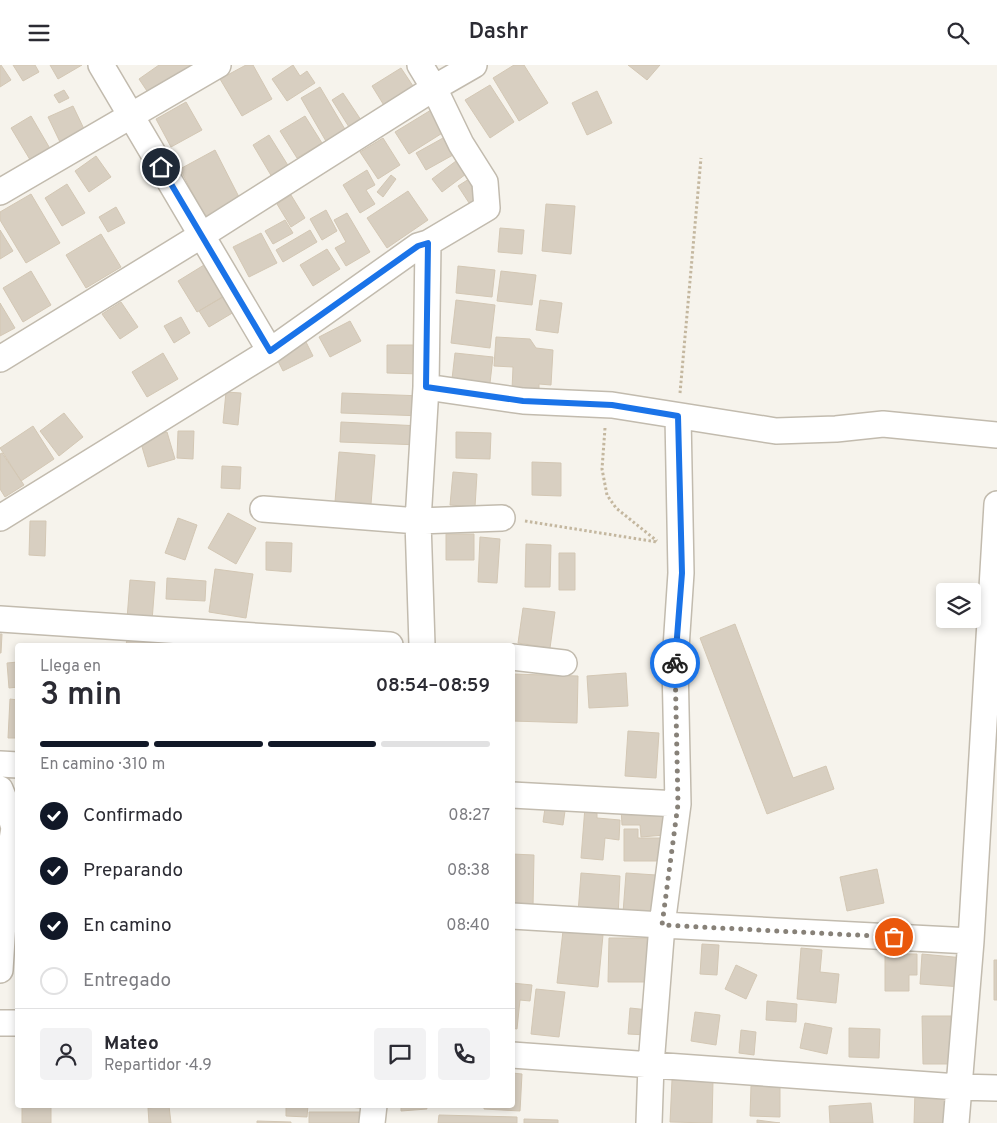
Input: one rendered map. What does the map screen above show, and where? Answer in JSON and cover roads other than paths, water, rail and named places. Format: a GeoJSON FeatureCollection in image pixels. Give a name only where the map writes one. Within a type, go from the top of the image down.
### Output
{"type":"FeatureCollection","features":[{"type":"Feature","properties":{"kind":"street"},"geometry":{"type":"LineString","coordinates":[[101,65],[270,351]]}},
{"type":"Feature","properties":{"kind":"street"},"geometry":{"type":"LineString","coordinates":[[0,192],[218,65]]}},
{"type":"Feature","properties":{"kind":"street"},"geometry":{"type":"LineString","coordinates":[[0,519],[270,351],[418,246],[428,243],[487,208],[484,182],[461,144],[434,88],[420,65]]}},
{"type":"Feature","properties":{"kind":"street"},"geometry":{"type":"LineString","coordinates":[[0,359],[202,235],[434,88],[474,65]]}},
{"type":"Feature","properties":{"kind":"street"},"geometry":{"type":"LineString","coordinates":[[422,643],[418,521],[426,387],[428,243]]}},
{"type":"Feature","properties":{"kind":"street"},"geometry":{"type":"LineString","coordinates":[[426,387],[523,401],[612,405],[776,431],[836,429],[883,424],[997,435]]}},
{"type":"Feature","properties":{"kind":"street"},"geometry":{"type":"LineString","coordinates":[[649,1123],[651,1065],[662,925],[678,804],[675,663],[682,573],[678,416]]}},
{"type":"Feature","properties":{"kind":"street"},"geometry":{"type":"LineString","coordinates":[[956,1123],[971,941],[997,504]]}},
{"type":"Feature","properties":{"kind":"street"},"geometry":{"type":"LineString","coordinates":[[263,509],[418,521],[502,518]]}},
{"type":"Feature","properties":{"kind":"street"},"geometry":{"type":"LineString","coordinates":[[0,619],[360,643]]}},
{"type":"Feature","properties":{"kind":"street"},"geometry":{"type":"LineString","coordinates":[[515,657],[564,663]]}},
{"type":"Feature","properties":{"kind":"street"},"geometry":{"type":"LineString","coordinates":[[0,764],[15,765]]}},
{"type":"Feature","properties":{"kind":"street"},"geometry":{"type":"LineString","coordinates":[[0,789],[14,828],[3,876],[0,970]]}},
{"type":"Feature","properties":{"kind":"street"},"geometry":{"type":"LineString","coordinates":[[515,795],[678,804]]}},
{"type":"Feature","properties":{"kind":"street"},"geometry":{"type":"LineString","coordinates":[[515,916],[971,941]]}},
{"type":"Feature","properties":{"kind":"street"},"geometry":{"type":"LineString","coordinates":[[0,1023],[15,1023]]}},
{"type":"Feature","properties":{"kind":"street"},"geometry":{"type":"LineString","coordinates":[[515,1055],[958,1087],[997,1088]]}},
{"type":"Feature","properties":{"kind":"street"},"geometry":{"type":"LineString","coordinates":[[372,1123],[374,1108]]}}]}
